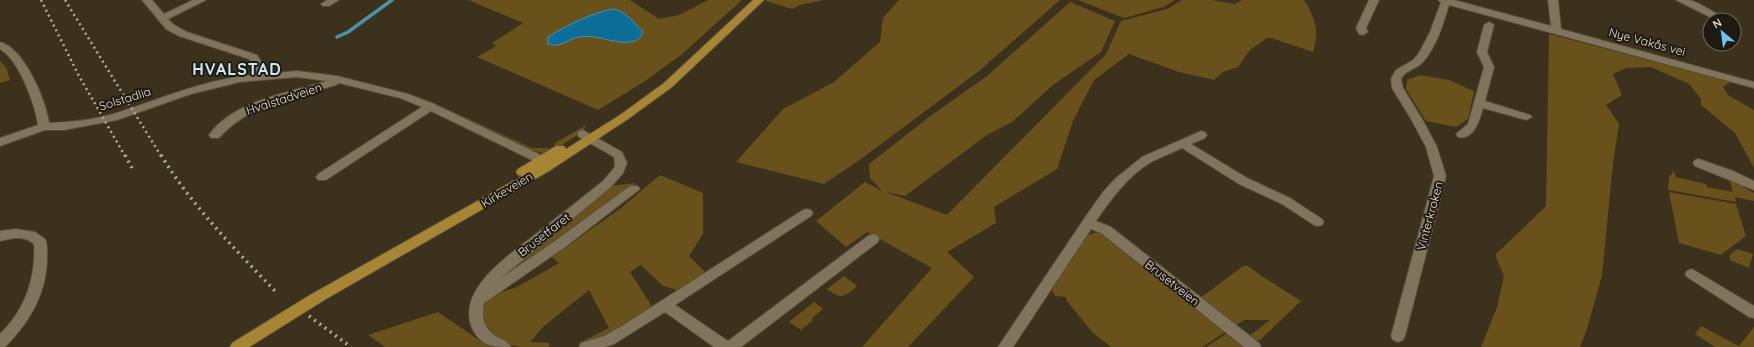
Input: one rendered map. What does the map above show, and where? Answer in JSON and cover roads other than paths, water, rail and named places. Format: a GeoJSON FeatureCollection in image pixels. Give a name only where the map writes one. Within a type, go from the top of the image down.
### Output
{"type":"FeatureCollection","features":[{"type":"Feature","properties":{"kind":"main road","name":"Kirkeveien"},"geometry":{"type":"LineString","coordinates":[[237,347],[587,137],[668,85],[759,0]]}},
{"type":"Feature","properties":{"kind":"street"},"geometry":{"type":"LineString","coordinates":[[147,0],[170,27],[183,34],[253,57],[260,68],[258,77]]}},
{"type":"Feature","properties":{"kind":"street"},"geometry":{"type":"LineString","coordinates":[[162,18],[201,0]]}},
{"type":"Feature","properties":{"kind":"street"},"geometry":{"type":"LineString","coordinates":[[1363,32],[1361,28],[1374,0]]}},
{"type":"Feature","properties":{"kind":"street"},"geometry":{"type":"LineString","coordinates":[[1553,0],[1556,31]]}},
{"type":"Feature","properties":{"kind":"street"},"geometry":{"type":"LineString","coordinates":[[1681,0],[1708,12]]}},
{"type":"Feature","properties":{"kind":"street","name":"Nye Vakås vei"},"geometry":{"type":"LineString","coordinates":[[1444,1],[1754,85]]}},
{"type":"Feature","properties":{"kind":"street","name":"Vinterkroken"},"geometry":{"type":"LineString","coordinates":[[1398,336],[1440,176],[1439,168],[1422,126],[1400,93],[1396,85],[1396,79],[1402,71],[1418,61],[1428,46],[1444,1]]}},
{"type":"Feature","properties":{"kind":"street"},"geometry":{"type":"LineString","coordinates":[[1462,134],[1473,125],[1489,67],[1483,56],[1482,50],[1489,25]]}},
{"type":"Feature","properties":{"kind":"street"},"geometry":{"type":"LineString","coordinates":[[0,45],[12,52],[31,85],[42,112],[44,127]]}},
{"type":"Feature","properties":{"kind":"street","name":"Hvalstadveien"},"geometry":{"type":"LineString","coordinates":[[258,77],[297,74],[337,79],[404,96],[430,106],[515,147],[540,164]]}},
{"type":"Feature","properties":{"kind":"street","name":"Solstadlia"},"geometry":{"type":"LineString","coordinates":[[0,142],[44,127],[64,126],[113,118],[187,92],[240,79],[258,77]]}},
{"type":"Feature","properties":{"kind":"street","name":"Hvalstadveien"},"geometry":{"type":"LineString","coordinates":[[215,135],[221,126],[237,115],[260,104],[332,84],[337,79]]}},
{"type":"Feature","properties":{"kind":"street"},"geometry":{"type":"LineString","coordinates":[[1480,103],[1526,117]]}},
{"type":"Feature","properties":{"kind":"street"},"geometry":{"type":"LineString","coordinates":[[322,177],[430,106]]}},
{"type":"Feature","properties":{"kind":"street"},"geometry":{"type":"LineString","coordinates":[[1005,347],[1107,195],[1133,170],[1146,160],[1182,144],[1200,134]]}},
{"type":"Feature","properties":{"kind":"street","name":"Brusetfaret"},"geometry":{"type":"LineString","coordinates":[[504,347],[492,343],[480,332],[475,320],[474,311],[477,301],[490,279],[607,184],[620,171],[622,165],[621,159],[618,155],[587,137]]}},
{"type":"Feature","properties":{"kind":"street"},"geometry":{"type":"LineString","coordinates":[[1182,144],[1243,181],[1286,201],[1318,222]]}},
{"type":"Feature","properties":{"kind":"street"},"geometry":{"type":"LineString","coordinates":[[1699,163],[1729,174],[1754,186]]}},
{"type":"Feature","properties":{"kind":"street"},"geometry":{"type":"LineString","coordinates":[[477,301],[560,244],[634,189]]}},
{"type":"Feature","properties":{"kind":"street"},"geometry":{"type":"LineString","coordinates":[[586,347],[609,340],[628,330],[807,213]]}},
{"type":"Feature","properties":{"kind":"street","name":"Brusetveien"},"geometry":{"type":"LineString","coordinates":[[1088,222],[1106,230],[1254,347]]}},
{"type":"Feature","properties":{"kind":"street"},"geometry":{"type":"LineString","coordinates":[[0,236],[22,232],[33,236],[40,242],[41,255],[38,276],[31,303],[21,321],[0,343]]}},
{"type":"Feature","properties":{"kind":"street"},"geometry":{"type":"LineString","coordinates":[[731,347],[873,239]]}},
{"type":"Feature","properties":{"kind":"street"},"geometry":{"type":"LineString","coordinates":[[1692,274],[1754,312]]}},
{"type":"Feature","properties":{"kind":"street"},"geometry":{"type":"LineString","coordinates":[[666,306],[726,347]]}},
{"type":"Feature","properties":{"kind":"water"},"geometry":{"type":"Polygon","coordinates":[[[613,9],[622,12],[633,21],[643,32],[640,38],[634,41],[621,42],[592,37],[582,37],[575,38],[559,45],[548,44],[548,37],[563,28],[589,16],[613,9]]]}},
{"type":"Feature","properties":{"kind":"waterway"},"geometry":{"type":"LineString","coordinates":[[337,37],[348,32],[392,0]]}},
{"type":"Feature","properties":{"kind":"railway"},"geometry":{"type":"LineString","coordinates":[[41,0],[79,76],[125,156]]}},
{"type":"Feature","properties":{"kind":"railway"},"geometry":{"type":"LineString","coordinates":[[65,0],[161,156]]}},
{"type":"Feature","properties":{"kind":"railway"},"geometry":{"type":"LineString","coordinates":[[125,155],[132,168]]}},
{"type":"Feature","properties":{"kind":"railway"},"geometry":{"type":"LineString","coordinates":[[161,155],[173,174],[200,209],[229,243],[275,291]]}},
{"type":"Feature","properties":{"kind":"railway"},"geometry":{"type":"LineString","coordinates":[[309,316],[351,347]]}},
{"type":"Feature","properties":{"kind":"district","name":"HVALSTAD"},"geometry":{"type":"Point","coordinates":[237,69]}}]}
